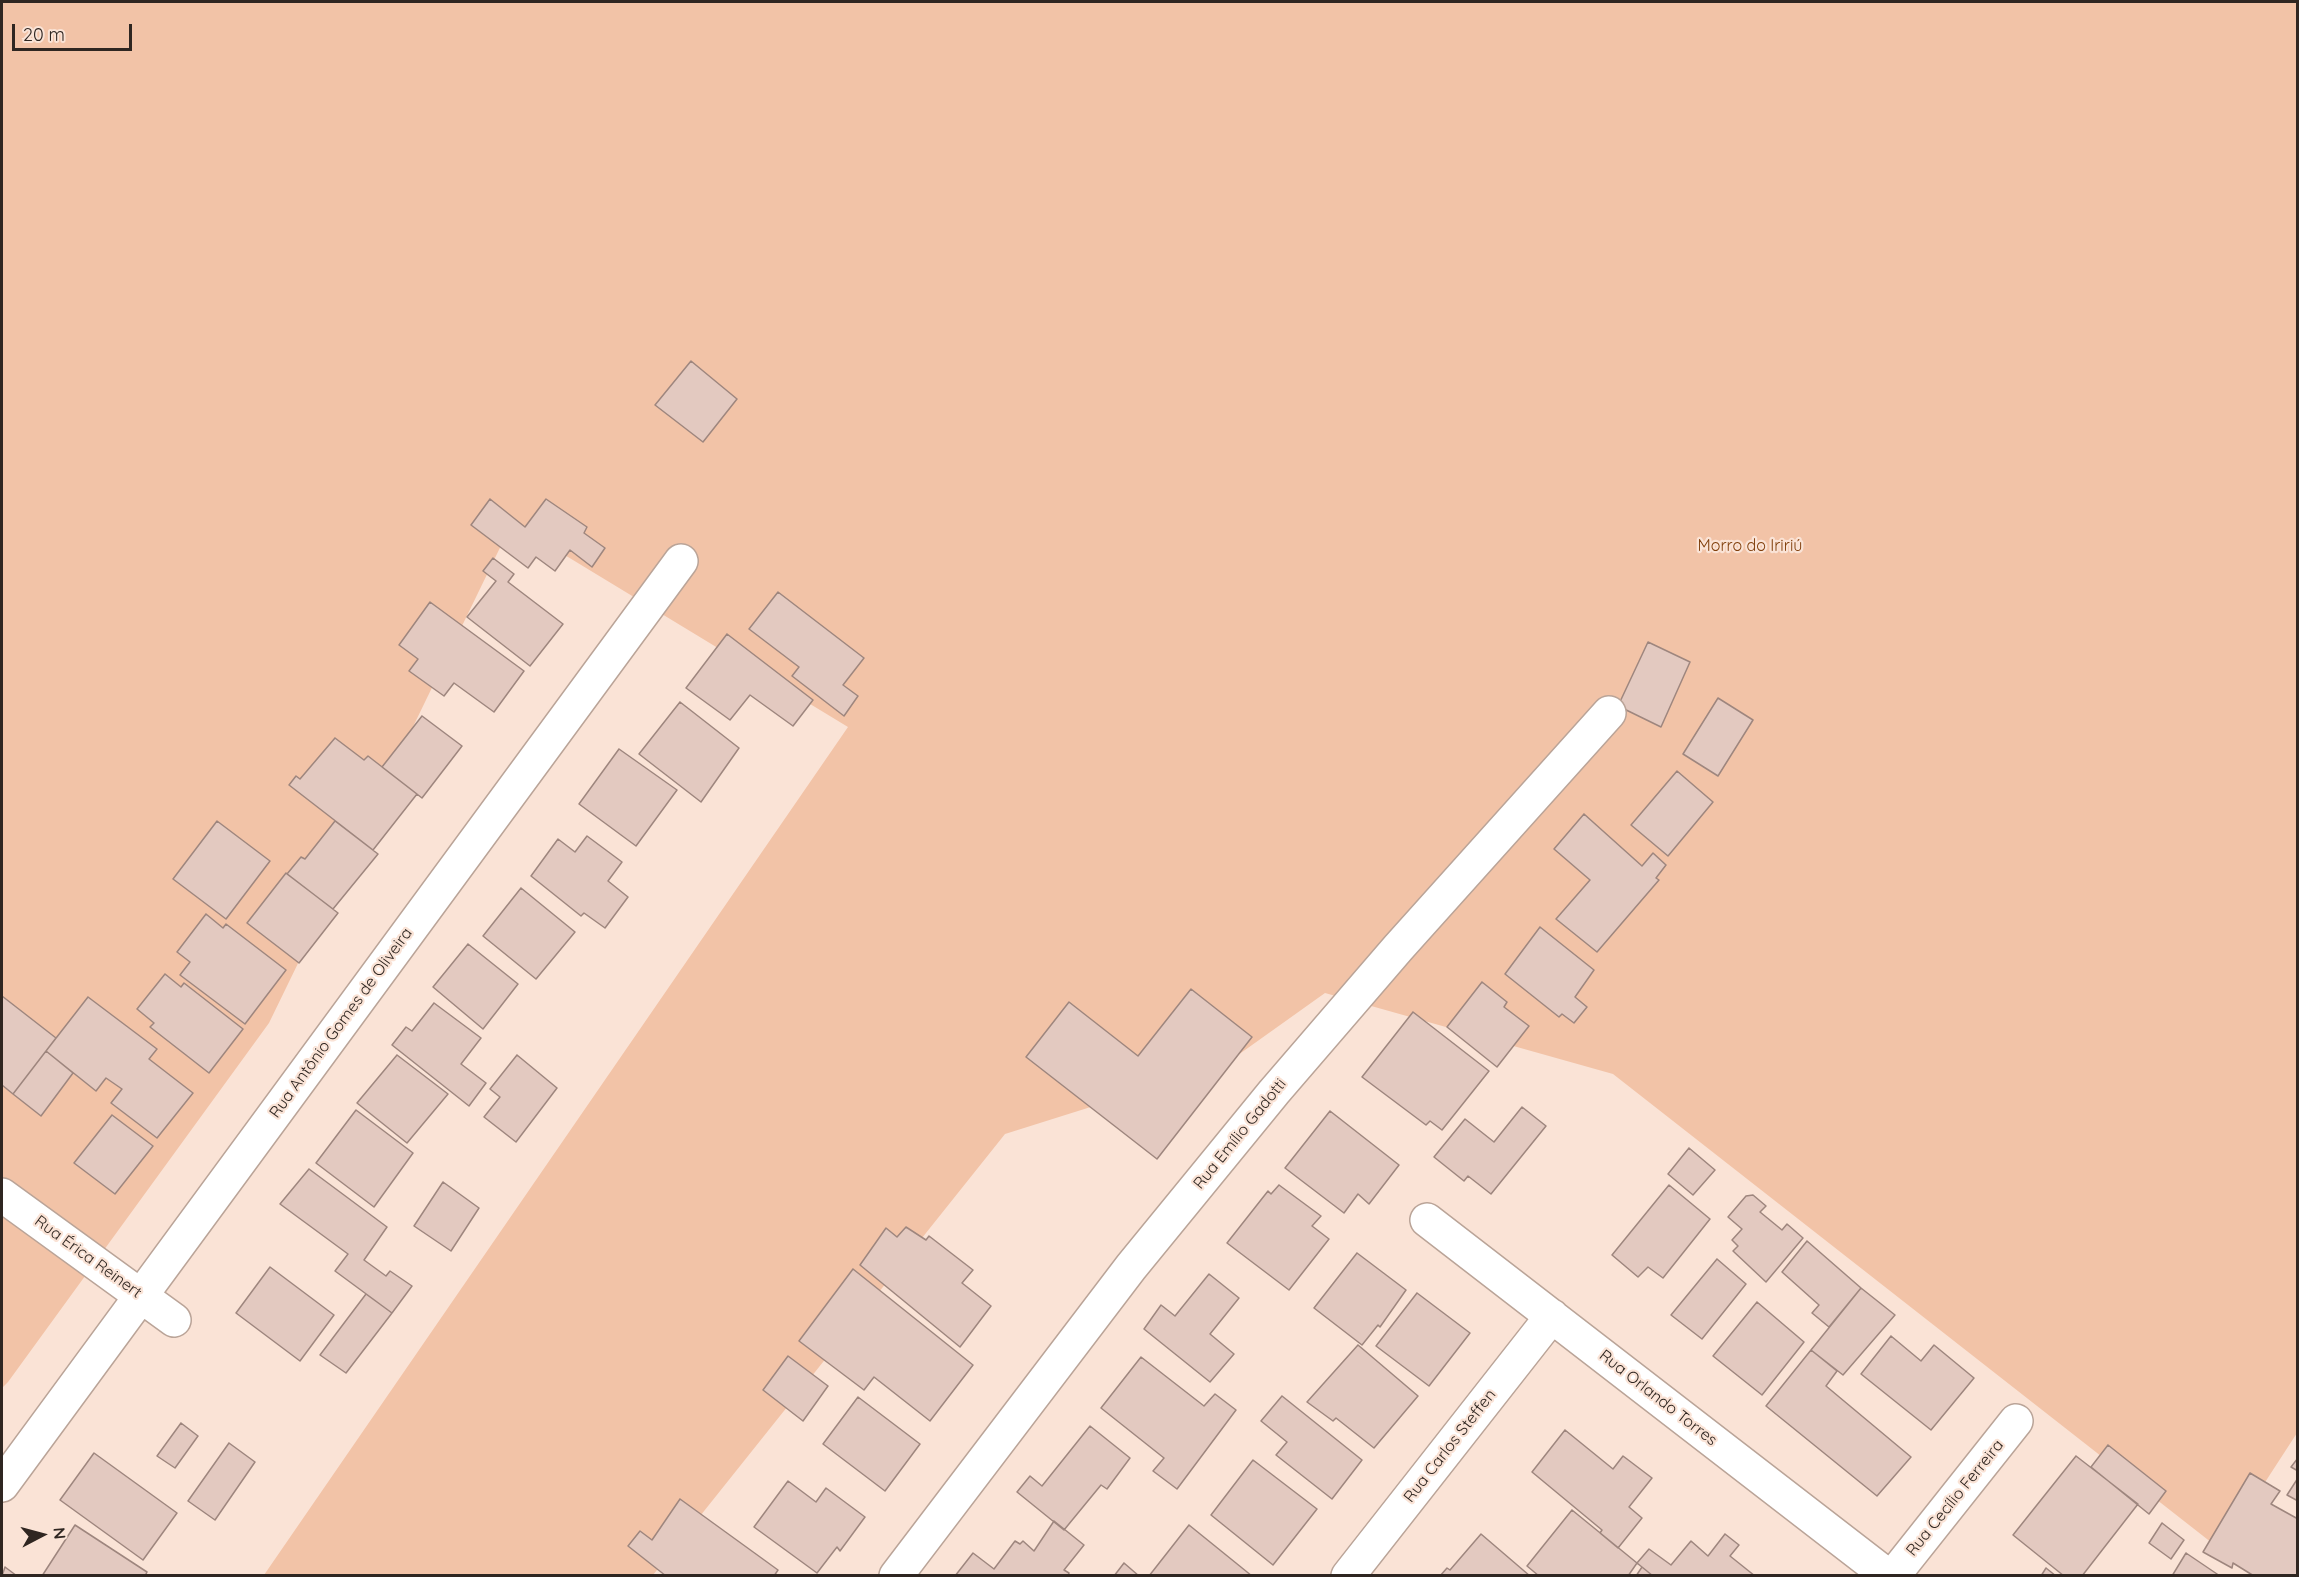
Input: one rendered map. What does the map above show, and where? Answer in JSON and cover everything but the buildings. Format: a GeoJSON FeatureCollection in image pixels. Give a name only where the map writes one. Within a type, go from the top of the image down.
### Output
{"type":"FeatureCollection","features":[{"type":"Feature","properties":{"kind":"street","name":"Rua Antônio Gomes de Oliveira"},"geometry":{"type":"LineString","coordinates":[[2,1485],[681,561]]}},
{"type":"Feature","properties":{"kind":"street","name":"Rua Emílio Gadotti"},"geometry":{"type":"LineString","coordinates":[[896,1575],[1131,1267],[1274,1092],[1398,948],[1609,713]]}},
{"type":"Feature","properties":{"kind":"street","name":"Rua Érica Reinert"},"geometry":{"type":"LineString","coordinates":[[2,1195],[174,1320]]}},
{"type":"Feature","properties":{"kind":"street","name":"Rua Orlando Torres"},"geometry":{"type":"LineString","coordinates":[[1427,1220],[1888,1575]]}},
{"type":"Feature","properties":{"kind":"street","name":"Rua Carlos Steffen"},"geometry":{"type":"LineString","coordinates":[[1348,1575],[1552,1316]]}},
{"type":"Feature","properties":{"kind":"street","name":"Rua Cecílio Ferreira"},"geometry":{"type":"LineString","coordinates":[[1893,1575],[2016,1421]]}},
{"type":"Feature","properties":{"kind":"green space","name":"Morro do Iririú"},"geometry":{"type":"Polygon","coordinates":[[[2,2],[2297,2],[2297,1433],[2221,1550],[1613,1074],[1325,993],[1224,1065],[1005,1134],[653,1575],[264,1575],[848,727],[512,523],[269,1023],[2,1388],[2,2]]]}}]}
